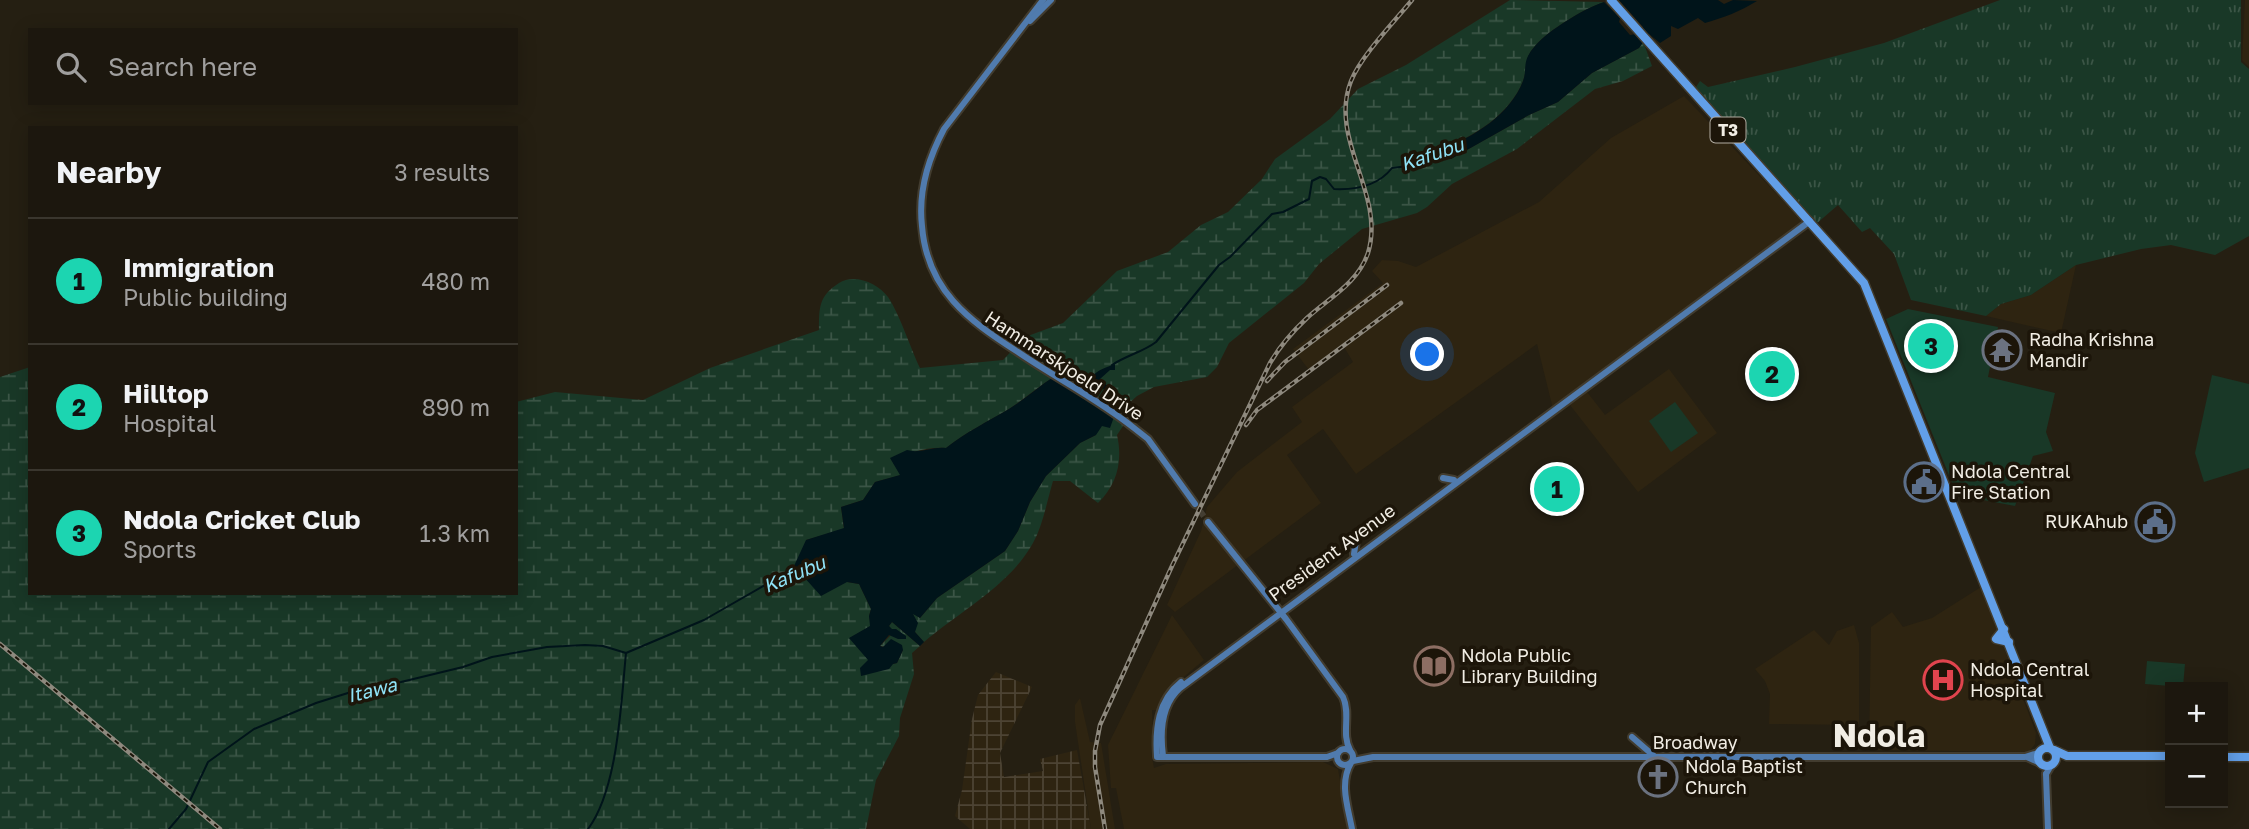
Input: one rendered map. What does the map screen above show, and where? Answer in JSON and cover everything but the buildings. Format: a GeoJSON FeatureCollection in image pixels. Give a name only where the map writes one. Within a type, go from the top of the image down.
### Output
{"type":"FeatureCollection","features":[{"type":"Feature","properties":{"kind":"highway","name":"T3"},"geometry":{"type":"LineString","coordinates":[[1611,0],[1866,286],[2043,733],[2052,749]]}},
{"type":"Feature","properties":{"kind":"highway"},"geometry":{"type":"LineString","coordinates":[[2043,733],[2039,757],[2046,766],[2067,756]]}},
{"type":"Feature","properties":{"kind":"highway"},"geometry":{"type":"LineString","coordinates":[[2039,757],[2052,749]]}},
{"type":"Feature","properties":{"kind":"highway"},"geometry":{"type":"LineString","coordinates":[[2052,749],[2067,756],[2165,756]]}},
{"type":"Feature","properties":{"kind":"highway"},"geometry":{"type":"LineString","coordinates":[[2052,749],[2056,756],[2053,763]]}},
{"type":"Feature","properties":{"kind":"highway"},"geometry":{"type":"LineString","coordinates":[[2228,757],[2249,757]]}},
{"type":"Feature","properties":{"kind":"main road","name":"Hammarskjoeld Drive"},"geometry":{"type":"LineString","coordinates":[[1047,0],[944,129],[929,161],[921,218],[928,257],[940,284],[970,320],[1142,434],[1195,504]]}},
{"type":"Feature","properties":{"kind":"main road","name":"President Avenue"},"geometry":{"type":"LineString","coordinates":[[1193,676],[1810,221]]}},
{"type":"Feature","properties":{"kind":"main road"},"geometry":{"type":"LineString","coordinates":[[1442,480],[1455,482],[1453,494],[1441,492],[1442,480]]}},
{"type":"Feature","properties":{"kind":"main road"},"geometry":{"type":"LineString","coordinates":[[1208,522],[1270,601],[1275,614]]}},
{"type":"Feature","properties":{"kind":"main road"},"geometry":{"type":"LineString","coordinates":[[1358,542],[1370,544],[1369,556],[1355,555],[1358,542]]}},
{"type":"Feature","properties":{"kind":"main road"},"geometry":{"type":"LineString","coordinates":[[1270,601],[1286,606],[1284,620],[1341,702],[1343,741],[1339,762],[1345,773]]}},
{"type":"Feature","properties":{"kind":"main road"},"geometry":{"type":"LineString","coordinates":[[1270,601],[1271,609],[1284,620],[1345,700],[1346,741],[1351,756],[1345,773],[1345,789],[1352,829]]}},
{"type":"Feature","properties":{"kind":"main road","name":"President Avenue"},"geometry":{"type":"LineString","coordinates":[[1275,614],[1222,656],[1171,691],[1157,731],[1160,757],[1327,757]]}},
{"type":"Feature","properties":{"kind":"main road"},"geometry":{"type":"LineString","coordinates":[[1206,667],[1219,670],[1222,656]]}},
{"type":"Feature","properties":{"kind":"main road"},"geometry":{"type":"LineString","coordinates":[[1632,737],[1654,757]]}},
{"type":"Feature","properties":{"kind":"main road"},"geometry":{"type":"LineString","coordinates":[[1327,757],[1345,748],[1351,756]]}},
{"type":"Feature","properties":{"kind":"main road"},"geometry":{"type":"LineString","coordinates":[[1327,757],[1347,765],[1351,756]]}},
{"type":"Feature","properties":{"kind":"main road","name":"Broadway"},"geometry":{"type":"LineString","coordinates":[[1351,756],[2039,757]]}},
{"type":"Feature","properties":{"kind":"main road"},"geometry":{"type":"LineString","coordinates":[[2039,757],[2046,774],[2048,829]]}},
{"type":"Feature","properties":{"kind":"main road"},"geometry":{"type":"LineString","coordinates":[[2046,774],[2053,763]]}},
{"type":"Feature","properties":{"kind":"shaded area"},"geometry":{"type":"Polygon","coordinates":[[[1619,0],[1718,0],[1724,4],[1733,0],[1757,1],[1732,14],[1705,23],[1698,18],[1678,29],[1671,26],[1671,36],[1660,43],[1649,34],[1639,48],[1592,73],[1558,102],[1529,115],[1451,159],[1440,159],[1438,151],[1441,148],[1478,131],[1510,104],[1523,81],[1526,60],[1531,52],[1549,33],[1567,21],[1604,2],[1620,18],[1619,22],[1630,35],[1637,34],[1643,27],[1619,0]]]}},
{"type":"Feature","properties":{"kind":"shaded area"},"geometry":{"type":"Polygon","coordinates":[[[2245,0],[2249,0],[2249,67],[2242,60],[2245,0]]]}},
{"type":"Feature","properties":{"kind":"shaded area"},"geometry":{"type":"Polygon","coordinates":[[[1684,96],[1804,223],[1553,409],[1537,344],[1356,474],[1323,429],[1287,455],[1321,503],[1175,612],[1167,605],[1201,531],[1207,507],[1237,472],[1302,422],[1292,407],[1353,362],[1344,347],[1309,370],[1293,349],[1383,283],[1372,271],[1382,260],[1398,261],[1416,267],[1539,202],[1611,138],[1684,96]]]}},
{"type":"Feature","properties":{"kind":"shaded area"},"geometry":{"type":"Polygon","coordinates":[[[2076,265],[2061,333],[1986,316],[2001,304],[2031,295],[2076,265]]]}},
{"type":"Feature","properties":{"kind":"shaded area"},"geometry":{"type":"Polygon","coordinates":[[[1115,364],[1115,370],[1110,370],[1100,379],[1121,398],[1119,407],[1115,410],[1115,397],[1101,387],[1094,392],[1084,389],[1096,373],[1115,364]]]}},
{"type":"Feature","properties":{"kind":"shaded area"},"geometry":{"type":"Polygon","coordinates":[[[1669,369],[1717,433],[1638,492],[1570,405],[1587,392],[1605,415],[1669,369]]]}},
{"type":"Feature","properties":{"kind":"shaded area"},"geometry":{"type":"Polygon","coordinates":[[[1055,376],[1115,414],[1110,428],[1102,426],[1096,435],[1080,443],[1046,476],[1005,551],[937,598],[920,618],[913,614],[918,623],[915,632],[924,642],[920,646],[892,622],[889,626],[906,636],[906,639],[889,635],[880,646],[883,647],[891,639],[902,645],[903,650],[897,663],[889,669],[861,676],[860,668],[868,660],[849,638],[870,626],[871,609],[859,584],[847,582],[821,596],[794,566],[806,540],[844,528],[841,507],[863,500],[875,482],[900,475],[890,458],[907,450],[946,448],[1015,405],[1055,376]]]}},
{"type":"Feature","properties":{"kind":"shaded area","name":"Ndola Central Hospital"},"geometry":{"type":"Polygon","coordinates":[[[1981,587],[2036,733],[2035,744],[2029,752],[1869,750],[1871,627],[1892,612],[1903,627],[1932,618],[1981,587]]]}},
{"type":"Feature","properties":{"kind":"shaded area"},"geometry":{"type":"Polygon","coordinates":[[[1172,615],[1204,660],[1167,691],[1157,710],[1152,710],[1151,752],[1154,768],[1166,764],[1323,762],[1338,769],[1348,829],[1124,829],[1116,788],[1111,788],[1108,745],[1172,615]]]}},
{"type":"Feature","properties":{"kind":"shaded area"},"geometry":{"type":"Polygon","coordinates":[[[1854,625],[1859,643],[1859,725],[1769,724],[1770,694],[1765,681],[1755,669],[1814,630],[1829,645],[1837,631],[1854,625]]]}},
{"type":"Feature","properties":{"kind":"shaded area"},"geometry":{"type":"Polygon","coordinates":[[[996,672],[1032,687],[1000,753],[1004,777],[1043,771],[1040,759],[1077,750],[1091,829],[970,829],[955,816],[978,695],[996,672]]]}},
{"type":"Feature","properties":{"kind":"shaded area"},"geometry":{"type":"Polygon","coordinates":[[[1080,698],[1090,742],[1101,743],[1115,829],[1091,829],[1075,722],[1075,705],[1080,698]]]}},
{"type":"Feature","properties":{"kind":"green space"},"geometry":{"type":"Polygon","coordinates":[[[1510,0],[1604,2],[1567,21],[1541,40],[1527,59],[1523,81],[1509,104],[1478,131],[1441,148],[1443,160],[1451,159],[1529,115],[1558,102],[1592,73],[1639,48],[1643,41],[1652,66],[1623,81],[1595,89],[1517,149],[1452,184],[1417,213],[1362,229],[1319,264],[1304,283],[1229,343],[1217,367],[1207,377],[1154,387],[1137,396],[1119,418],[1123,426],[1117,435],[1119,463],[1105,496],[1098,503],[1070,481],[1053,481],[1040,529],[1023,558],[983,597],[924,642],[915,632],[913,613],[920,618],[937,598],[1005,551],[1046,476],[1080,443],[1096,435],[1055,376],[1009,409],[946,448],[911,452],[891,459],[901,475],[875,482],[863,500],[841,507],[844,529],[806,540],[847,582],[859,584],[871,609],[871,626],[850,638],[893,664],[897,663],[903,650],[880,646],[897,629],[892,630],[889,626],[892,622],[920,646],[912,653],[914,674],[900,718],[899,736],[876,780],[866,829],[0,829],[0,377],[28,368],[28,595],[518,595],[518,401],[555,392],[643,400],[710,368],[819,330],[820,308],[827,293],[839,283],[852,279],[872,284],[888,297],[920,368],[1003,360],[1025,337],[1063,323],[1117,271],[1168,252],[1201,225],[1228,212],[1262,179],[1275,159],[1330,119],[1358,89],[1406,65],[1510,0]]]}},
{"type":"Feature","properties":{"kind":"green space"},"geometry":{"type":"Polygon","coordinates":[[[2000,0],[2241,0],[2241,62],[2249,69],[2249,236],[2215,255],[2171,245],[2141,249],[2076,265],[2031,295],[2001,304],[1986,316],[1911,300],[1894,254],[1870,228],[1862,232],[1838,205],[1816,224],[1696,87],[1700,81],[1708,87],[1884,43],[2000,0]]]}},
{"type":"Feature","properties":{"kind":"green space"},"geometry":{"type":"Polygon","coordinates":[[[1908,309],[1998,327],[1988,377],[2055,393],[2046,432],[2053,451],[2033,456],[2015,506],[1957,495],[1886,319],[1908,309]]]}},
{"type":"Feature","properties":{"kind":"green space"},"geometry":{"type":"Polygon","coordinates":[[[2212,375],[2249,384],[2249,468],[2204,482],[2195,453],[2212,375]]]}},
{"type":"Feature","properties":{"kind":"green space"},"geometry":{"type":"Polygon","coordinates":[[[1675,402],[1698,433],[1671,452],[1649,421],[1675,402]]]}},
{"type":"Feature","properties":{"kind":"green space"},"geometry":{"type":"Polygon","coordinates":[[[2147,661],[2185,664],[2183,682],[2165,682],[2165,686],[2145,684],[2147,661]]]}},
{"type":"Feature","properties":{"kind":"waterway","name":"Kafubu"},"geometry":{"type":"LineString","coordinates":[[1112,365],[1156,342],[1219,265],[1272,214],[1283,212],[1309,199],[1312,181],[1320,177],[1326,179],[1334,189],[1358,188],[1380,179],[1392,168],[1416,165],[1438,152]]}},
{"type":"Feature","properties":{"kind":"waterway","name":"Kafubu"},"geometry":{"type":"LineString","coordinates":[[588,829],[598,812],[612,769],[626,653],[704,620],[779,577],[798,571]]}},
{"type":"Feature","properties":{"kind":"waterway","name":"Itawa"},"geometry":{"type":"LineString","coordinates":[[169,829],[186,809],[208,762],[254,729],[316,703],[367,687],[401,682],[492,657],[547,647],[603,646],[626,653]]}},
{"type":"Feature","properties":{"kind":"tunnel"},"geometry":{"type":"LineString","coordinates":[[1195,504],[1208,522]]}},
{"type":"Feature","properties":{"kind":"railway"},"geometry":{"type":"LineString","coordinates":[[1105,829],[1095,767],[1100,725],[1172,566],[1270,363],[1302,323],[1350,281],[1368,253],[1370,210],[1346,124],[1346,103],[1351,81],[1362,61],[1412,0]]}},
{"type":"Feature","properties":{"kind":"railway"},"geometry":{"type":"LineString","coordinates":[[1267,381],[1285,362],[1387,285]]}},
{"type":"Feature","properties":{"kind":"railway"},"geometry":{"type":"LineString","coordinates":[[1246,425],[1257,410],[1401,303]]}},
{"type":"Feature","properties":{"kind":"railway"},"geometry":{"type":"LineString","coordinates":[[0,644],[220,829]]}},
{"type":"Feature","properties":{"kind":"place","name":"Ndola Cricket Club"},"geometry":{"type":"Point","coordinates":[1931,346]}},
{"type":"Feature","properties":{"kind":"place","name":"Radha Krishna Mandir"},"geometry":{"type":"Point","coordinates":[2002,350]}},
{"type":"Feature","properties":{"kind":"place","name":"Hilltop"},"geometry":{"type":"Point","coordinates":[1772,374]}},
{"type":"Feature","properties":{"kind":"place","name":"Ndola Central Fire Station"},"geometry":{"type":"Point","coordinates":[1924,482]}},
{"type":"Feature","properties":{"kind":"place","name":"Immigration"},"geometry":{"type":"Point","coordinates":[1557,489]}},
{"type":"Feature","properties":{"kind":"place","name":"RUKAhub"},"geometry":{"type":"Point","coordinates":[2155,522]}},
{"type":"Feature","properties":{"kind":"place","name":"Ndola Public Library Building"},"geometry":{"type":"Point","coordinates":[1434,666]}},
{"type":"Feature","properties":{"kind":"place","name":"Ndola Central Hospital"},"geometry":{"type":"Point","coordinates":[1943,680]}},
{"type":"Feature","properties":{"kind":"place","name":"Ndola Baptist Church"},"geometry":{"type":"Point","coordinates":[1658,777]}},
{"type":"Feature","properties":{"kind":"district","name":"Ndola"},"geometry":{"type":"Point","coordinates":[1879,736]}}]}
